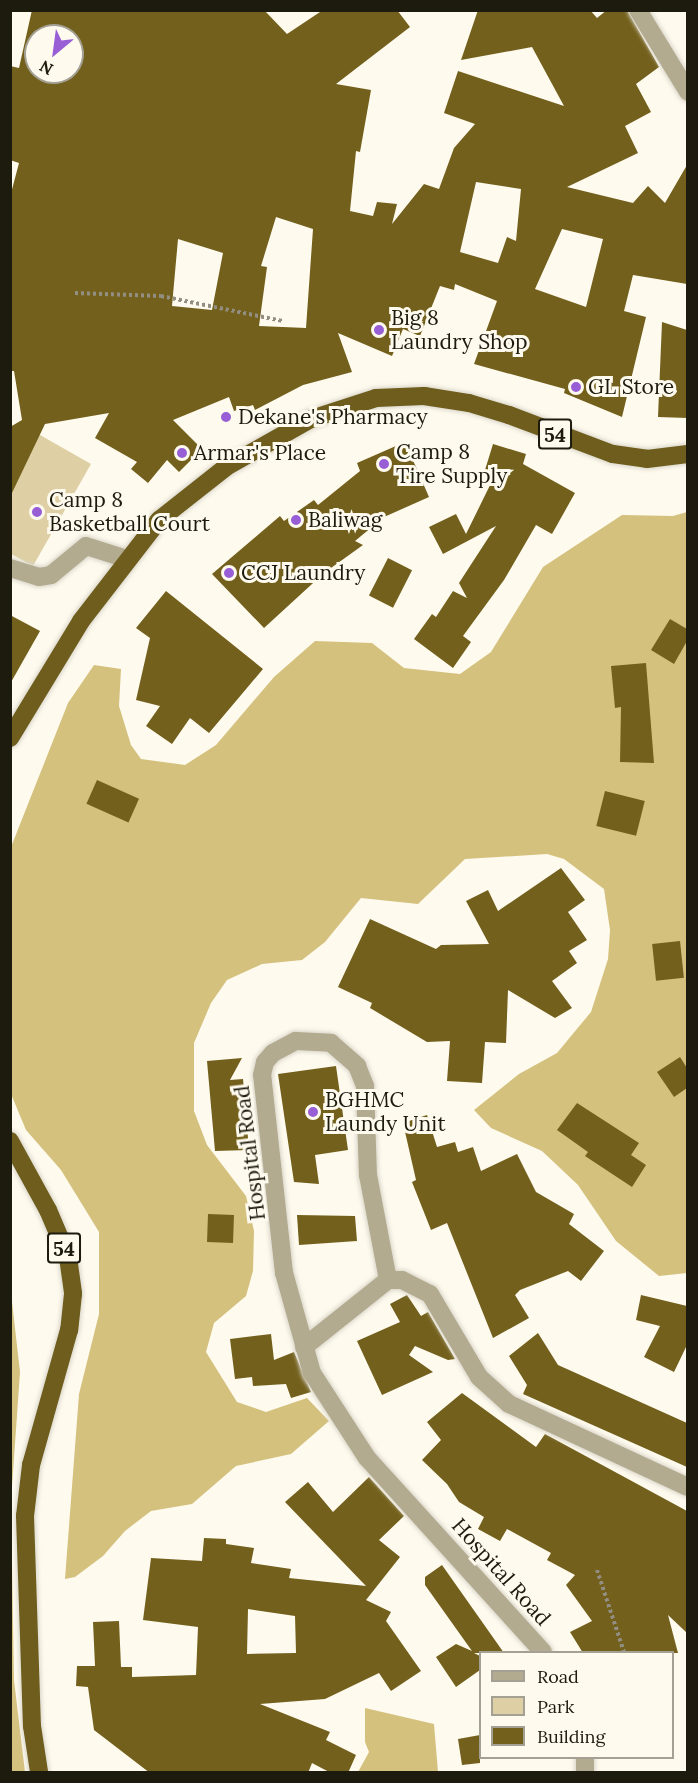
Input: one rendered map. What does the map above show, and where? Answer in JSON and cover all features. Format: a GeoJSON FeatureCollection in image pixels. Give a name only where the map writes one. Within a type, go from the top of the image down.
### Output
{"type":"FeatureCollection","features":[{"type":"Feature","properties":{"kind":"highway","name":"54"},"geometry":{"type":"LineString","coordinates":[[10,738],[81,621],[159,520],[250,451],[310,419],[376,398],[424,396],[469,403],[613,454],[647,459],[687,454]]}},
{"type":"Feature","properties":{"kind":"highway","name":"54"},"geometry":{"type":"LineString","coordinates":[[10,1141],[48,1210],[68,1257],[73,1294],[69,1330],[31,1465],[25,1516],[32,1726],[39,1773]]}},
{"type":"Feature","properties":{"kind":"street"},"geometry":{"type":"LineString","coordinates":[[638,10],[687,93]]}},
{"type":"Feature","properties":{"kind":"street"},"geometry":{"type":"LineString","coordinates":[[10,568],[21,574],[51,575],[86,546],[127,559]]}},
{"type":"Feature","properties":{"kind":"street","name":"Hospital Road"},"geometry":{"type":"LineString","coordinates":[[388,1280],[368,1175],[365,1086],[357,1066],[332,1043],[296,1041],[284,1045],[265,1062],[262,1076],[284,1273],[304,1347],[326,1399],[367,1458],[541,1651]]}},
{"type":"Feature","properties":{"kind":"street"},"geometry":{"type":"LineString","coordinates":[[304,1347],[388,1280],[402,1280],[430,1294],[479,1377],[509,1404],[687,1487]]}},
{"type":"Feature","properties":{"kind":"path"},"geometry":{"type":"LineString","coordinates":[[75,293],[161,296],[283,321]]}},
{"type":"Feature","properties":{"kind":"path"},"geometry":{"type":"LineString","coordinates":[[597,1570],[623,1651]]}},
{"type":"Feature","properties":{"kind":"green space","name":"Camp 8 Basketball Court"},"geometry":{"type":"Polygon","coordinates":[[[33,431],[91,464],[33,566],[11,554],[11,470],[33,431]]]}},
{"type":"Feature","properties":{"kind":"shaded area"},"geometry":{"type":"Polygon","coordinates":[[[687,512],[687,1273],[659,1276],[616,1241],[578,1185],[542,1151],[491,1128],[474,1110],[519,1074],[557,1053],[591,1012],[608,959],[610,930],[604,889],[564,859],[547,854],[465,859],[418,904],[361,898],[325,942],[302,960],[262,964],[227,980],[211,1003],[194,1043],[194,1111],[207,1145],[246,1196],[254,1231],[253,1271],[246,1296],[214,1323],[206,1352],[237,1402],[266,1412],[307,1398],[329,1421],[291,1454],[236,1466],[192,1504],[151,1511],[125,1531],[103,1556],[75,1577],[65,1579],[79,1394],[99,1314],[99,1232],[61,1170],[26,1130],[11,1094],[11,847],[68,703],[94,665],[121,669],[119,706],[131,745],[141,759],[185,765],[216,745],[274,677],[315,641],[372,643],[404,668],[460,674],[491,652],[543,567],[622,515],[673,516],[687,512]]]}},
{"type":"Feature","properties":{"kind":"shaded area"},"geometry":{"type":"Polygon","coordinates":[[[10,1293],[20,1372],[11,1501],[10,1293]]]}},
{"type":"Feature","properties":{"kind":"shaded area"},"geometry":{"type":"Polygon","coordinates":[[[11,1502],[14,1680],[25,1772],[11,1772],[11,1502]]]}},
{"type":"Feature","properties":{"kind":"shaded area"},"geometry":{"type":"Polygon","coordinates":[[[365,1708],[434,1724],[438,1772],[358,1772],[369,1752],[365,1742],[365,1708]]]}},
{"type":"Feature","properties":{"kind":"building"},"geometry":{"type":"Polygon","coordinates":[[[32,10],[264,10],[287,34],[323,10],[397,10],[410,27],[336,84],[371,90],[360,152],[356,151],[350,211],[373,216],[377,202],[397,204],[392,224],[424,184],[439,189],[454,148],[475,124],[444,113],[458,71],[564,106],[532,47],[461,60],[478,10],[590,10],[597,18],[607,10],[627,10],[659,67],[636,84],[651,112],[625,126],[638,153],[567,187],[633,203],[648,186],[665,203],[687,165],[687,284],[633,275],[624,311],[646,317],[622,417],[564,393],[565,389],[474,364],[497,301],[455,284],[454,290],[440,286],[420,336],[403,329],[392,356],[338,333],[352,372],[303,385],[255,410],[253,405],[234,411],[229,397],[173,420],[202,449],[179,472],[167,460],[148,483],[131,469],[137,462],[95,438],[109,413],[45,424],[11,495],[10,427],[22,420],[14,371],[10,371],[10,197],[19,163],[10,160],[10,66],[19,68],[24,46],[24,84],[84,84],[84,24],[29,24],[32,10]],[[476,182],[460,252],[498,263],[507,237],[516,241],[521,189],[476,182]],[[276,217],[261,266],[267,267],[259,326],[306,328],[313,229],[276,217]],[[562,229],[535,289],[586,307],[603,239],[562,229]],[[178,239],[172,306],[212,310],[223,253],[178,239]]]}},
{"type":"Feature","properties":{"kind":"building"},"geometry":{"type":"Polygon","coordinates":[[[662,322],[687,330],[687,418],[658,417],[662,322]]]}},
{"type":"Feature","properties":{"kind":"building"},"geometry":{"type":"Polygon","coordinates":[[[405,442],[429,497],[384,517],[355,541],[363,545],[324,573],[264,628],[212,574],[280,516],[284,521],[314,500],[318,505],[360,471],[357,463],[405,442]]]}},
{"type":"Feature","properties":{"kind":"building"},"geometry":{"type":"Polygon","coordinates":[[[493,444],[526,454],[523,464],[575,493],[552,534],[536,525],[504,580],[463,636],[471,642],[453,668],[414,639],[432,614],[436,617],[453,591],[467,598],[459,583],[496,526],[443,554],[429,527],[456,514],[466,534],[496,473],[485,470],[493,444]]]}},
{"type":"Feature","properties":{"kind":"building"},"geometry":{"type":"Polygon","coordinates":[[[388,558],[412,570],[393,608],[369,595],[388,558]]]}},
{"type":"Feature","properties":{"kind":"building"},"geometry":{"type":"Polygon","coordinates":[[[166,591],[263,669],[209,733],[190,718],[172,744],[146,726],[160,706],[136,700],[150,638],[136,628],[166,591]]]}},
{"type":"Feature","properties":{"kind":"building"},"geometry":{"type":"Polygon","coordinates":[[[10,615],[40,631],[10,684],[10,615]]]}},
{"type":"Feature","properties":{"kind":"building"},"geometry":{"type":"Polygon","coordinates":[[[670,619],[687,629],[687,641],[674,664],[651,650],[670,619]]]}},
{"type":"Feature","properties":{"kind":"building"},"geometry":{"type":"Polygon","coordinates":[[[646,663],[654,763],[620,762],[621,707],[615,708],[611,666],[646,663]]]}},
{"type":"Feature","properties":{"kind":"building"},"geometry":{"type":"Polygon","coordinates":[[[97,780],[139,799],[128,822],[86,804],[97,780]]]}},
{"type":"Feature","properties":{"kind":"building"},"geometry":{"type":"Polygon","coordinates":[[[605,791],[645,801],[636,836],[596,826],[605,791]]]}},
{"type":"Feature","properties":{"kind":"building"},"geometry":{"type":"Polygon","coordinates":[[[561,868],[585,900],[568,912],[587,940],[569,951],[577,963],[552,981],[572,1008],[555,1018],[508,990],[506,1043],[485,1042],[482,1083],[447,1081],[450,1041],[427,1042],[370,1008],[372,1003],[338,987],[370,919],[436,949],[441,945],[489,944],[466,901],[488,890],[498,911],[561,868]]]}},
{"type":"Feature","properties":{"kind":"building"},"geometry":{"type":"Polygon","coordinates":[[[680,941],[684,978],[656,981],[652,944],[680,941]]]}},
{"type":"Feature","properties":{"kind":"building"},"geometry":{"type":"Polygon","coordinates":[[[680,1057],[687,1068],[687,1088],[674,1097],[657,1072],[680,1057]]]}},
{"type":"Feature","properties":{"kind":"building"},"geometry":{"type":"Polygon","coordinates":[[[242,1058],[230,1080],[243,1079],[249,1150],[215,1151],[207,1061],[242,1058]]]}},
{"type":"Feature","properties":{"kind":"building","name":"BGHMC Laundy Unit"},"geometry":{"type":"Polygon","coordinates":[[[336,1066],[348,1150],[315,1155],[319,1184],[294,1182],[278,1074],[336,1066]]]}},
{"type":"Feature","properties":{"kind":"building"},"geometry":{"type":"Polygon","coordinates":[[[577,1103],[639,1143],[631,1155],[646,1165],[632,1187],[585,1156],[588,1152],[557,1130],[577,1103]]]}},
{"type":"Feature","properties":{"kind":"building"},"geometry":{"type":"Polygon","coordinates":[[[427,1115],[437,1147],[455,1142],[458,1152],[473,1147],[481,1171],[517,1154],[536,1192],[574,1214],[569,1224],[604,1251],[581,1281],[568,1271],[520,1290],[515,1295],[529,1318],[493,1338],[447,1223],[431,1230],[412,1182],[416,1180],[403,1123],[427,1115]]]}},
{"type":"Feature","properties":{"kind":"building"},"geometry":{"type":"Polygon","coordinates":[[[208,1214],[234,1215],[233,1243],[207,1242],[208,1214]]]}},
{"type":"Feature","properties":{"kind":"building"},"geometry":{"type":"Polygon","coordinates":[[[297,1215],[355,1216],[357,1241],[299,1245],[297,1215]]]}},
{"type":"Feature","properties":{"kind":"building"},"geometry":{"type":"Polygon","coordinates":[[[407,1295],[421,1316],[428,1312],[455,1359],[448,1360],[415,1346],[409,1355],[433,1372],[382,1395],[357,1341],[400,1322],[390,1304],[407,1295]]]}},
{"type":"Feature","properties":{"kind":"building"},"geometry":{"type":"Polygon","coordinates":[[[641,1295],[687,1306],[687,1345],[674,1372],[644,1357],[660,1326],[636,1320],[641,1295]]]}},
{"type":"Feature","properties":{"kind":"building"},"geometry":{"type":"Polygon","coordinates":[[[538,1333],[558,1365],[687,1423],[687,1467],[523,1394],[527,1385],[509,1356],[538,1333]]]}},
{"type":"Feature","properties":{"kind":"building"},"geometry":{"type":"Polygon","coordinates":[[[271,1334],[274,1360],[294,1352],[311,1392],[291,1398],[286,1384],[253,1386],[252,1377],[235,1379],[230,1339],[271,1334]]]}},
{"type":"Feature","properties":{"kind":"building"},"geometry":{"type":"Polygon","coordinates":[[[462,1393],[536,1447],[545,1434],[687,1511],[687,1633],[668,1615],[678,1653],[674,1651],[582,1651],[570,1632],[592,1621],[566,1585],[575,1575],[547,1560],[551,1553],[507,1529],[500,1541],[478,1529],[484,1517],[459,1502],[447,1484],[422,1460],[441,1440],[427,1422],[462,1393]]]}},
{"type":"Feature","properties":{"kind":"building"},"geometry":{"type":"Polygon","coordinates":[[[369,1477],[404,1516],[379,1540],[400,1557],[366,1600],[391,1612],[386,1621],[421,1671],[391,1691],[379,1673],[325,1699],[260,1704],[330,1732],[326,1740],[356,1755],[348,1773],[331,1773],[312,1763],[308,1773],[150,1773],[94,1730],[88,1687],[76,1686],[77,1666],[95,1666],[93,1622],[119,1621],[121,1667],[132,1667],[132,1677],[196,1675],[198,1627],[143,1620],[151,1558],[202,1561],[204,1538],[226,1539],[226,1544],[254,1548],[251,1563],[291,1569],[289,1578],[366,1586],[285,1502],[308,1482],[333,1512],[369,1477]],[[248,1609],[247,1654],[296,1653],[295,1616],[248,1609]]]}},
{"type":"Feature","properties":{"kind":"building"},"geometry":{"type":"Polygon","coordinates":[[[442,1565],[503,1651],[474,1653],[479,1656],[479,1671],[456,1687],[436,1657],[456,1644],[472,1651],[425,1585],[425,1577],[442,1565]]]}},
{"type":"Feature","properties":{"kind":"building"},"geometry":{"type":"Polygon","coordinates":[[[479,1735],[480,1763],[462,1765],[458,1739],[479,1735]]]}},
{"type":"Feature","properties":{"kind":"place","name":"Big 8 Laundry Shop"},"geometry":{"type":"Point","coordinates":[379,330]}},
{"type":"Feature","properties":{"kind":"place","name":"GL Store"},"geometry":{"type":"Point","coordinates":[576,387]}},
{"type":"Feature","properties":{"kind":"place","name":"Dekane's Pharmacy"},"geometry":{"type":"Point","coordinates":[226,417]}},
{"type":"Feature","properties":{"kind":"place","name":"Armar's Place"},"geometry":{"type":"Point","coordinates":[182,453]}},
{"type":"Feature","properties":{"kind":"place","name":"Camp 8 Tire Supply"},"geometry":{"type":"Point","coordinates":[384,464]}},
{"type":"Feature","properties":{"kind":"place","name":"Camp 8 Basketball Court"},"geometry":{"type":"Point","coordinates":[37,512]}},
{"type":"Feature","properties":{"kind":"place","name":"Baliwag"},"geometry":{"type":"Point","coordinates":[296,520]}},
{"type":"Feature","properties":{"kind":"place","name":"CCJ Laundry"},"geometry":{"type":"Point","coordinates":[229,573]}},
{"type":"Feature","properties":{"kind":"place","name":"BGHMC Laundy Unit"},"geometry":{"type":"Point","coordinates":[313,1112]}}]}
